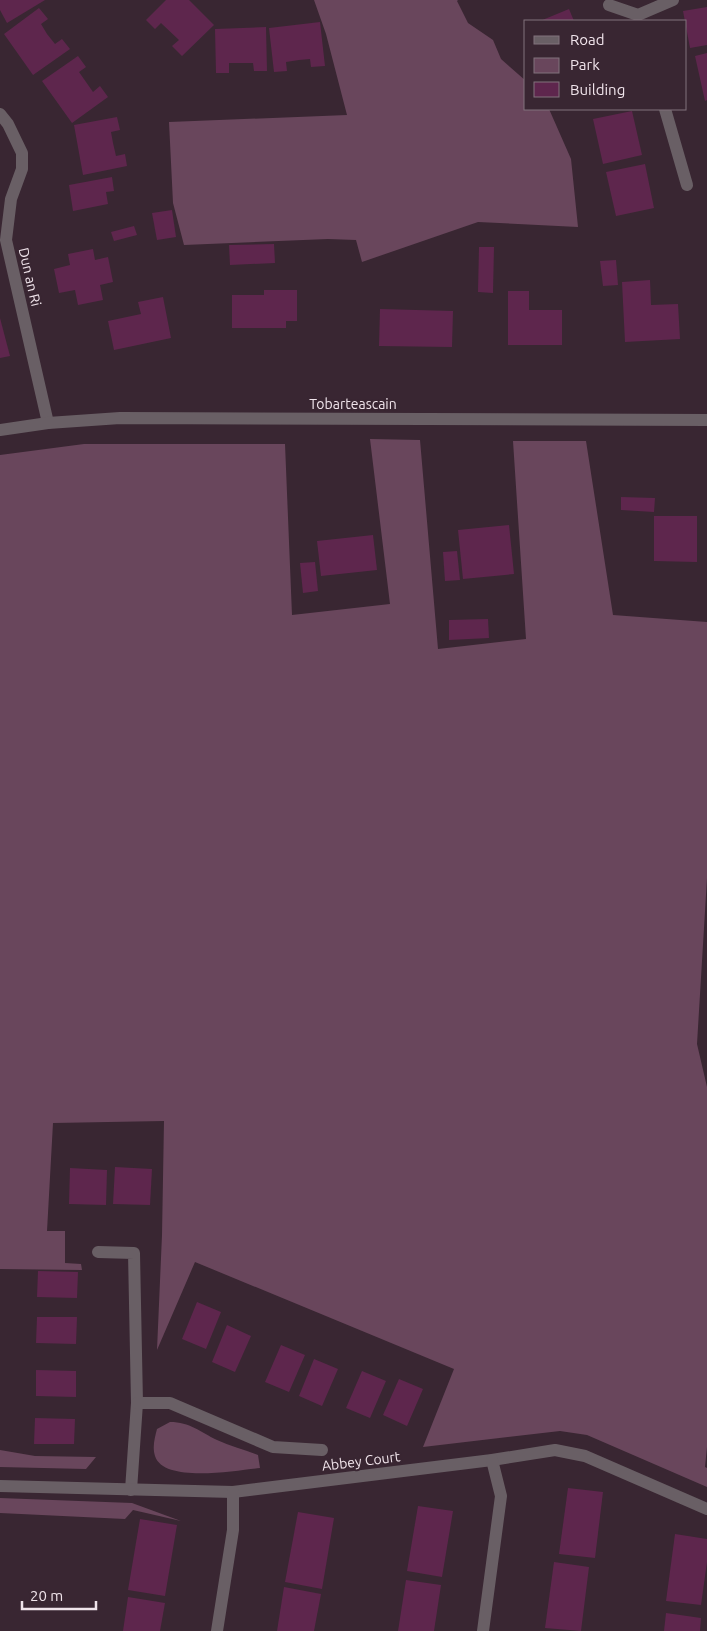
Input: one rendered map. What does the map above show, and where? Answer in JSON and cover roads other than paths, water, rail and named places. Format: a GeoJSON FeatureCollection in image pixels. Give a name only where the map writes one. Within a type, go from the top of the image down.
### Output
{"type":"FeatureCollection","features":[{"type":"Feature","properties":{"kind":"street"},"geometry":{"type":"LineString","coordinates":[[609,5],[639,18],[673,0]]}},
{"type":"Feature","properties":{"kind":"street"},"geometry":{"type":"LineString","coordinates":[[665,110],[687,185]]}},
{"type":"Feature","properties":{"kind":"street","name":"Dun an Ri"},"geometry":{"type":"LineString","coordinates":[[0,114],[8,124],[22,153],[22,169],[11,199],[6,240],[48,423]]}},
{"type":"Feature","properties":{"kind":"street","name":"Tobarteascain"},"geometry":{"type":"LineString","coordinates":[[0,430],[48,423],[120,418],[707,420]]}},
{"type":"Feature","properties":{"kind":"street"},"geometry":{"type":"LineString","coordinates":[[98,1252],[134,1253],[137,1403],[131,1490]]}},
{"type":"Feature","properties":{"kind":"street","name":"Abbey Court"},"geometry":{"type":"LineString","coordinates":[[137,1403],[170,1403],[273,1447],[322,1450]]}},
{"type":"Feature","properties":{"kind":"street","name":"Abbey Court"},"geometry":{"type":"LineString","coordinates":[[0,1486],[233,1492],[492,1460],[555,1450],[585,1456],[707,1509]]}},
{"type":"Feature","properties":{"kind":"street"},"geometry":{"type":"LineString","coordinates":[[483,1631],[501,1496],[492,1460]]}},
{"type":"Feature","properties":{"kind":"street"},"geometry":{"type":"LineString","coordinates":[[217,1631],[233,1530],[233,1492]]}}]}
